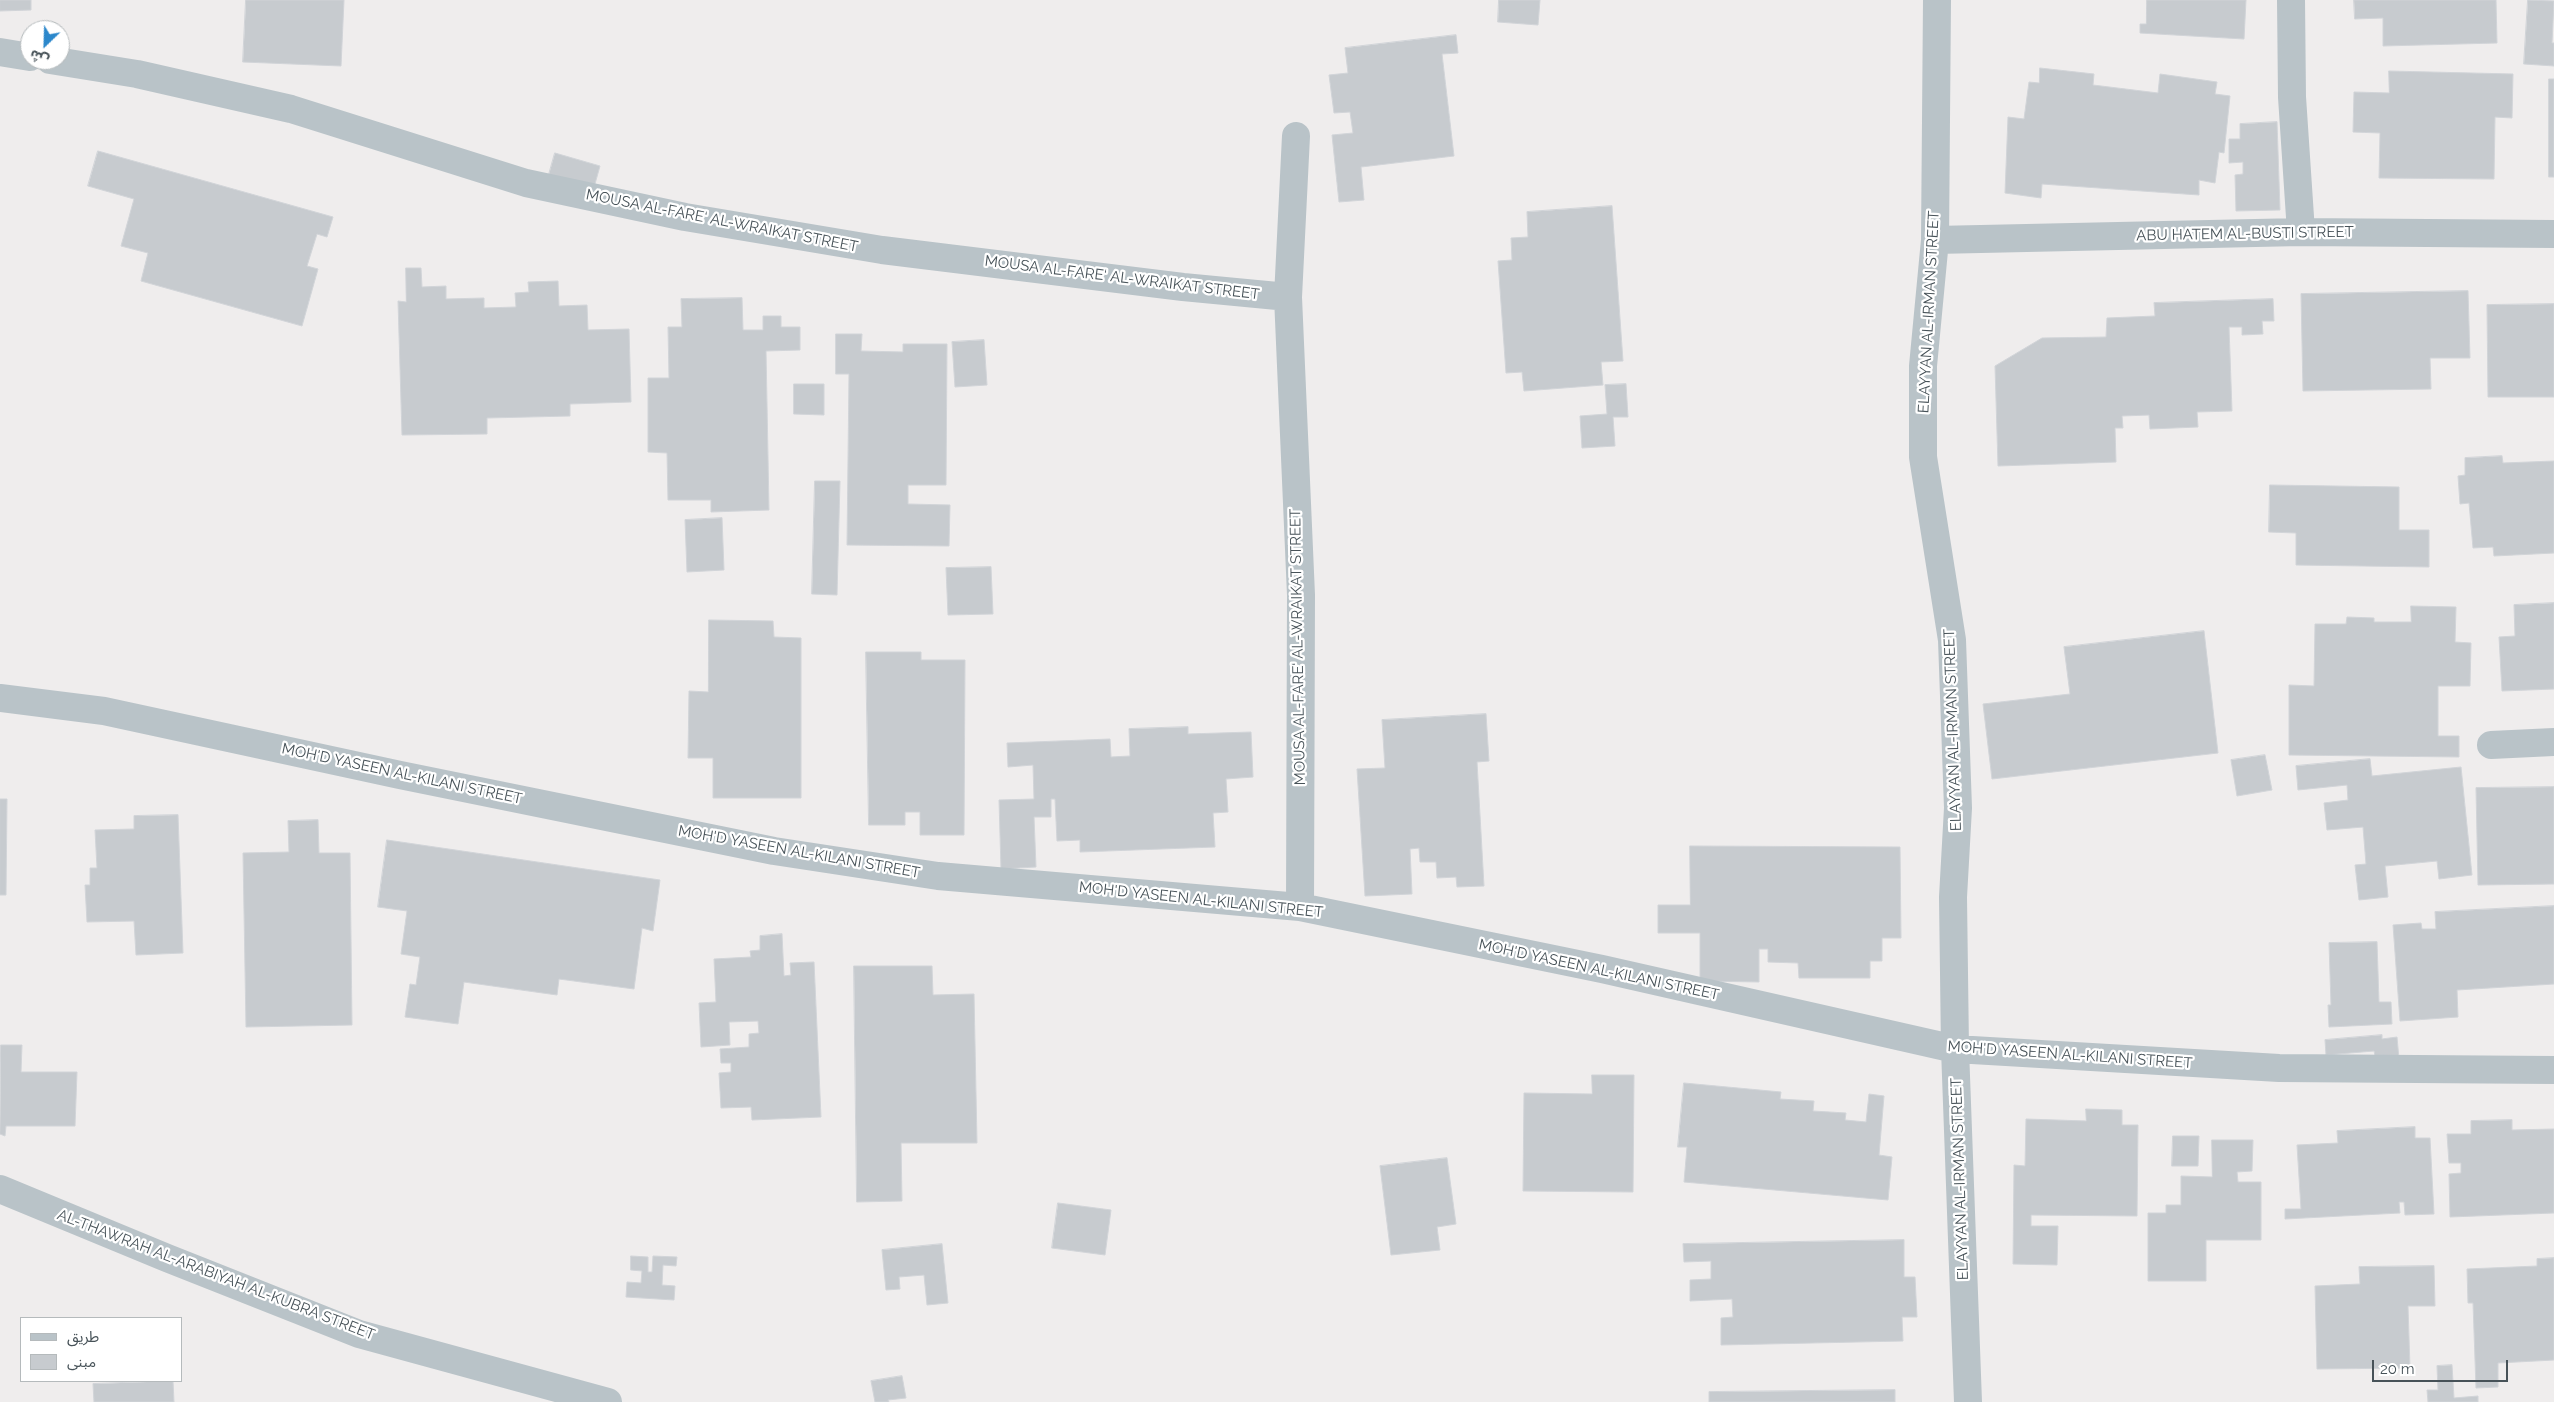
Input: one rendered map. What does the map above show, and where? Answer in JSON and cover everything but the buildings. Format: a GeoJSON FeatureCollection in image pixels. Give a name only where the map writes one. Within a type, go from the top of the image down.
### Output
{"type":"FeatureCollection","features":[{"type":"Feature","properties":{"kind":"street","name":"ELAYYAN AL-IRMAN STREET"},"geometry":{"type":"LineString","coordinates":[[1937,0],[1935,240],[1923,366],[1922,457],[1952,640],[1958,808],[1953,897],[1955,1049],[1968,1402]]}},
{"type":"Feature","properties":{"kind":"street"},"geometry":{"type":"LineString","coordinates":[[2291,0],[2292,97],[2301,232]]}},
{"type":"Feature","properties":{"kind":"street"},"geometry":{"type":"LineString","coordinates":[[0,52],[20,55]]}},
{"type":"Feature","properties":{"kind":"street","name":"MOUSA AL-FARE‘ AL-WRAIKAT STREET"},"geometry":{"type":"LineString","coordinates":[[70,63],[137,74],[291,109],[526,183],[685,217],[882,250],[1183,287],[1288,296]]}},
{"type":"Feature","properties":{"kind":"street","name":"MOUSA AL-FARE‘ AL-WRAIKAT STREET"},"geometry":{"type":"LineString","coordinates":[[1296,136],[1288,296],[1300,594],[1300,907]]}},
{"type":"Feature","properties":{"kind":"street","name":"ABU HATEM AL-BUSTI STREET"},"geometry":{"type":"LineString","coordinates":[[1935,240],[2301,232],[2554,234]]}},
{"type":"Feature","properties":{"kind":"street","name":"MOH'D YASEEN AL-KILANI STREET"},"geometry":{"type":"LineString","coordinates":[[0,698],[104,711],[400,775],[774,851],[938,876],[1300,907],[1602,969],[1955,1049],[2280,1068],[2554,1070]]}},
{"type":"Feature","properties":{"kind":"street"},"geometry":{"type":"LineString","coordinates":[[2491,745],[2554,742]]}},
{"type":"Feature","properties":{"kind":"street","name":"AL-THAWRAH AL-ARABIYAH AL-KUBRA STREET"},"geometry":{"type":"LineString","coordinates":[[0,1189],[359,1334],[608,1402]]}}]}
